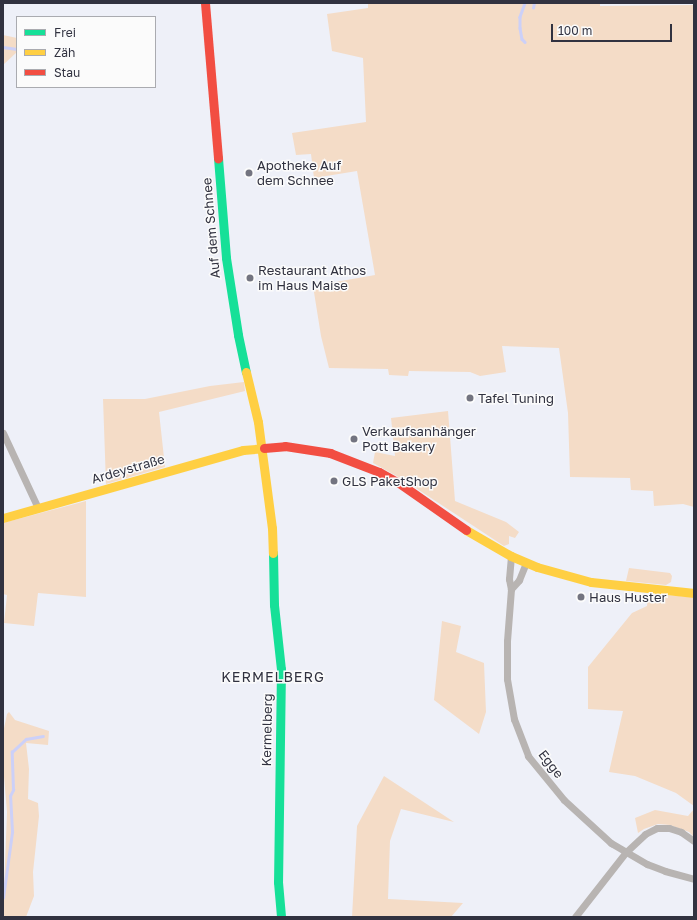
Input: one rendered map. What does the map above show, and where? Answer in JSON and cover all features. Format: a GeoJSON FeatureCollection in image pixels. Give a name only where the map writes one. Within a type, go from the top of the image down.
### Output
{"type":"FeatureCollection","features":[{"type":"Feature","properties":{"kind":"street","name":"Auf dem Schnee"},"geometry":{"type":"LineString","coordinates":[[205,3],[226,258],[232,298],[258,422],[261,448]]}},
{"type":"Feature","properties":{"kind":"street"},"geometry":{"type":"LineString","coordinates":[[3,433],[38,508]]}},
{"type":"Feature","properties":{"kind":"street","name":"Ardeystraße"},"geometry":{"type":"LineString","coordinates":[[3,518],[243,450],[286,446],[315,450],[350,460],[379,472],[399,483],[468,532],[511,556],[556,574],[591,582],[694,593]]}},
{"type":"Feature","properties":{"kind":"street","name":"Kermelberg"},"geometry":{"type":"LineString","coordinates":[[261,448],[272,528],[274,605],[281,669],[278,882],[281,917]]}},
{"type":"Feature","properties":{"kind":"street","name":"Egge"},"geometry":{"type":"LineString","coordinates":[[511,556],[509,579],[512,589],[507,641],[507,679],[512,710],[522,743],[536,767],[564,800],[602,836],[626,852],[665,871],[694,879]]}},
{"type":"Feature","properties":{"kind":"street","name":"Egge"},"geometry":{"type":"LineString","coordinates":[[512,589],[519,580],[526,563]]}},
{"type":"Feature","properties":{"kind":"street"},"geometry":{"type":"LineString","coordinates":[[575,917],[626,852],[645,834],[658,828],[669,828],[692,836]]}},
{"type":"Feature","properties":{"kind":"shaded area"},"geometry":{"type":"Polygon","coordinates":[[[368,3],[600,3],[600,6],[694,5],[694,507],[683,504],[654,506],[653,491],[631,490],[630,478],[570,477],[568,413],[559,348],[502,346],[506,372],[480,376],[470,372],[409,371],[408,376],[389,375],[388,369],[329,368],[321,336],[313,286],[375,275],[357,171],[314,178],[311,154],[296,155],[292,133],[366,122],[363,58],[332,51],[327,14],[368,8],[368,3]]]}},
{"type":"Feature","properties":{"kind":"shaded area"},"geometry":{"type":"Polygon","coordinates":[[[3,35],[16,38],[16,53],[3,65],[3,35]]]}},
{"type":"Feature","properties":{"kind":"shaded area"},"geometry":{"type":"Polygon","coordinates":[[[244,382],[245,391],[159,412],[165,467],[106,484],[103,399],[145,399],[210,386],[244,382]]]}},
{"type":"Feature","properties":{"kind":"shaded area"},"geometry":{"type":"Polygon","coordinates":[[[448,411],[455,501],[506,522],[519,532],[515,538],[509,536],[509,544],[504,546],[402,479],[373,463],[375,452],[395,456],[391,418],[448,411]]]}},
{"type":"Feature","properties":{"kind":"shaded area"},"geometry":{"type":"Polygon","coordinates":[[[86,501],[86,597],[38,593],[34,626],[4,623],[7,595],[3,594],[3,523],[86,501]]]}},
{"type":"Feature","properties":{"kind":"shaded area"},"geometry":{"type":"Polygon","coordinates":[[[629,568],[670,573],[672,576],[671,582],[666,585],[626,581],[629,568]]]}},
{"type":"Feature","properties":{"kind":"shaded area"},"geometry":{"type":"Polygon","coordinates":[[[648,594],[694,597],[694,806],[676,793],[635,776],[609,772],[623,711],[588,709],[588,667],[632,613],[647,606],[648,594]]]}},
{"type":"Feature","properties":{"kind":"shaded area"},"geometry":{"type":"Polygon","coordinates":[[[442,621],[461,626],[456,652],[484,663],[486,712],[479,734],[434,700],[442,621]]]}},
{"type":"Feature","properties":{"kind":"shaded area"},"geometry":{"type":"Polygon","coordinates":[[[9,712],[15,720],[49,731],[48,745],[26,743],[29,769],[28,799],[38,803],[39,816],[33,872],[34,896],[26,917],[3,917],[7,812],[3,765],[3,733],[7,714],[9,712]]]}},
{"type":"Feature","properties":{"kind":"shaded area"},"geometry":{"type":"Polygon","coordinates":[[[384,776],[454,822],[401,809],[390,841],[388,899],[463,903],[451,917],[352,917],[357,826],[384,776]]]}},
{"type":"Feature","properties":{"kind":"shaded area"},"geometry":{"type":"Polygon","coordinates":[[[694,809],[694,837],[689,832],[670,825],[658,824],[638,833],[635,818],[655,810],[688,816],[694,809]]]}},
{"type":"Feature","properties":{"kind":"waterway"},"geometry":{"type":"LineString","coordinates":[[525,3],[520,17],[522,39],[525,42]]}},
{"type":"Feature","properties":{"kind":"waterway"},"geometry":{"type":"LineString","coordinates":[[533,8],[534,3]]}},
{"type":"Feature","properties":{"kind":"waterway"},"geometry":{"type":"LineString","coordinates":[[3,47],[16,49]]}},
{"type":"Feature","properties":{"kind":"waterway"},"geometry":{"type":"LineString","coordinates":[[3,898],[12,832],[10,796],[13,790],[12,752],[26,739],[43,736]]}},
{"type":"Feature","properties":{"kind":"traffic: fast"},"geometry":{"type":"LineString","coordinates":[[218,158],[226,258],[238,335],[246,372]]}},
{"type":"Feature","properties":{"kind":"traffic: fast"},"geometry":{"type":"LineString","coordinates":[[273,553],[274,605],[281,669],[278,882],[281,917]]}},
{"type":"Feature","properties":{"kind":"traffic: slow"},"geometry":{"type":"LineString","coordinates":[[246,372],[258,422],[272,528],[273,553]]}},
{"type":"Feature","properties":{"kind":"traffic: slow"},"geometry":{"type":"LineString","coordinates":[[3,518],[243,450],[264,448]]}},
{"type":"Feature","properties":{"kind":"traffic: slow"},"geometry":{"type":"LineString","coordinates":[[466,530],[511,556],[537,567],[591,582],[694,593]]}},
{"type":"Feature","properties":{"kind":"traffic: jam"},"geometry":{"type":"LineString","coordinates":[[205,3],[218,158]]}},
{"type":"Feature","properties":{"kind":"traffic: jam"},"geometry":{"type":"LineString","coordinates":[[264,448],[285,446],[330,453],[379,472],[399,483],[466,530]]}},
{"type":"Feature","properties":{"kind":"place","name":"Apotheke Auf dem Schnee"},"geometry":{"type":"Point","coordinates":[249,173]}},
{"type":"Feature","properties":{"kind":"place","name":"Restaurant Athos im Haus Maise"},"geometry":{"type":"Point","coordinates":[250,278]}},
{"type":"Feature","properties":{"kind":"place","name":"Tafel Tuning"},"geometry":{"type":"Point","coordinates":[470,398]}},
{"type":"Feature","properties":{"kind":"place","name":"Verkaufsanhänger Pott Bakery"},"geometry":{"type":"Point","coordinates":[354,439]}},
{"type":"Feature","properties":{"kind":"place","name":"GLS PaketShop"},"geometry":{"type":"Point","coordinates":[334,481]}},
{"type":"Feature","properties":{"kind":"place","name":"Haus Huster"},"geometry":{"type":"Point","coordinates":[581,597]}},
{"type":"Feature","properties":{"kind":"district","name":"KERMELBERG"},"geometry":{"type":"Point","coordinates":[273,677]}}]}
